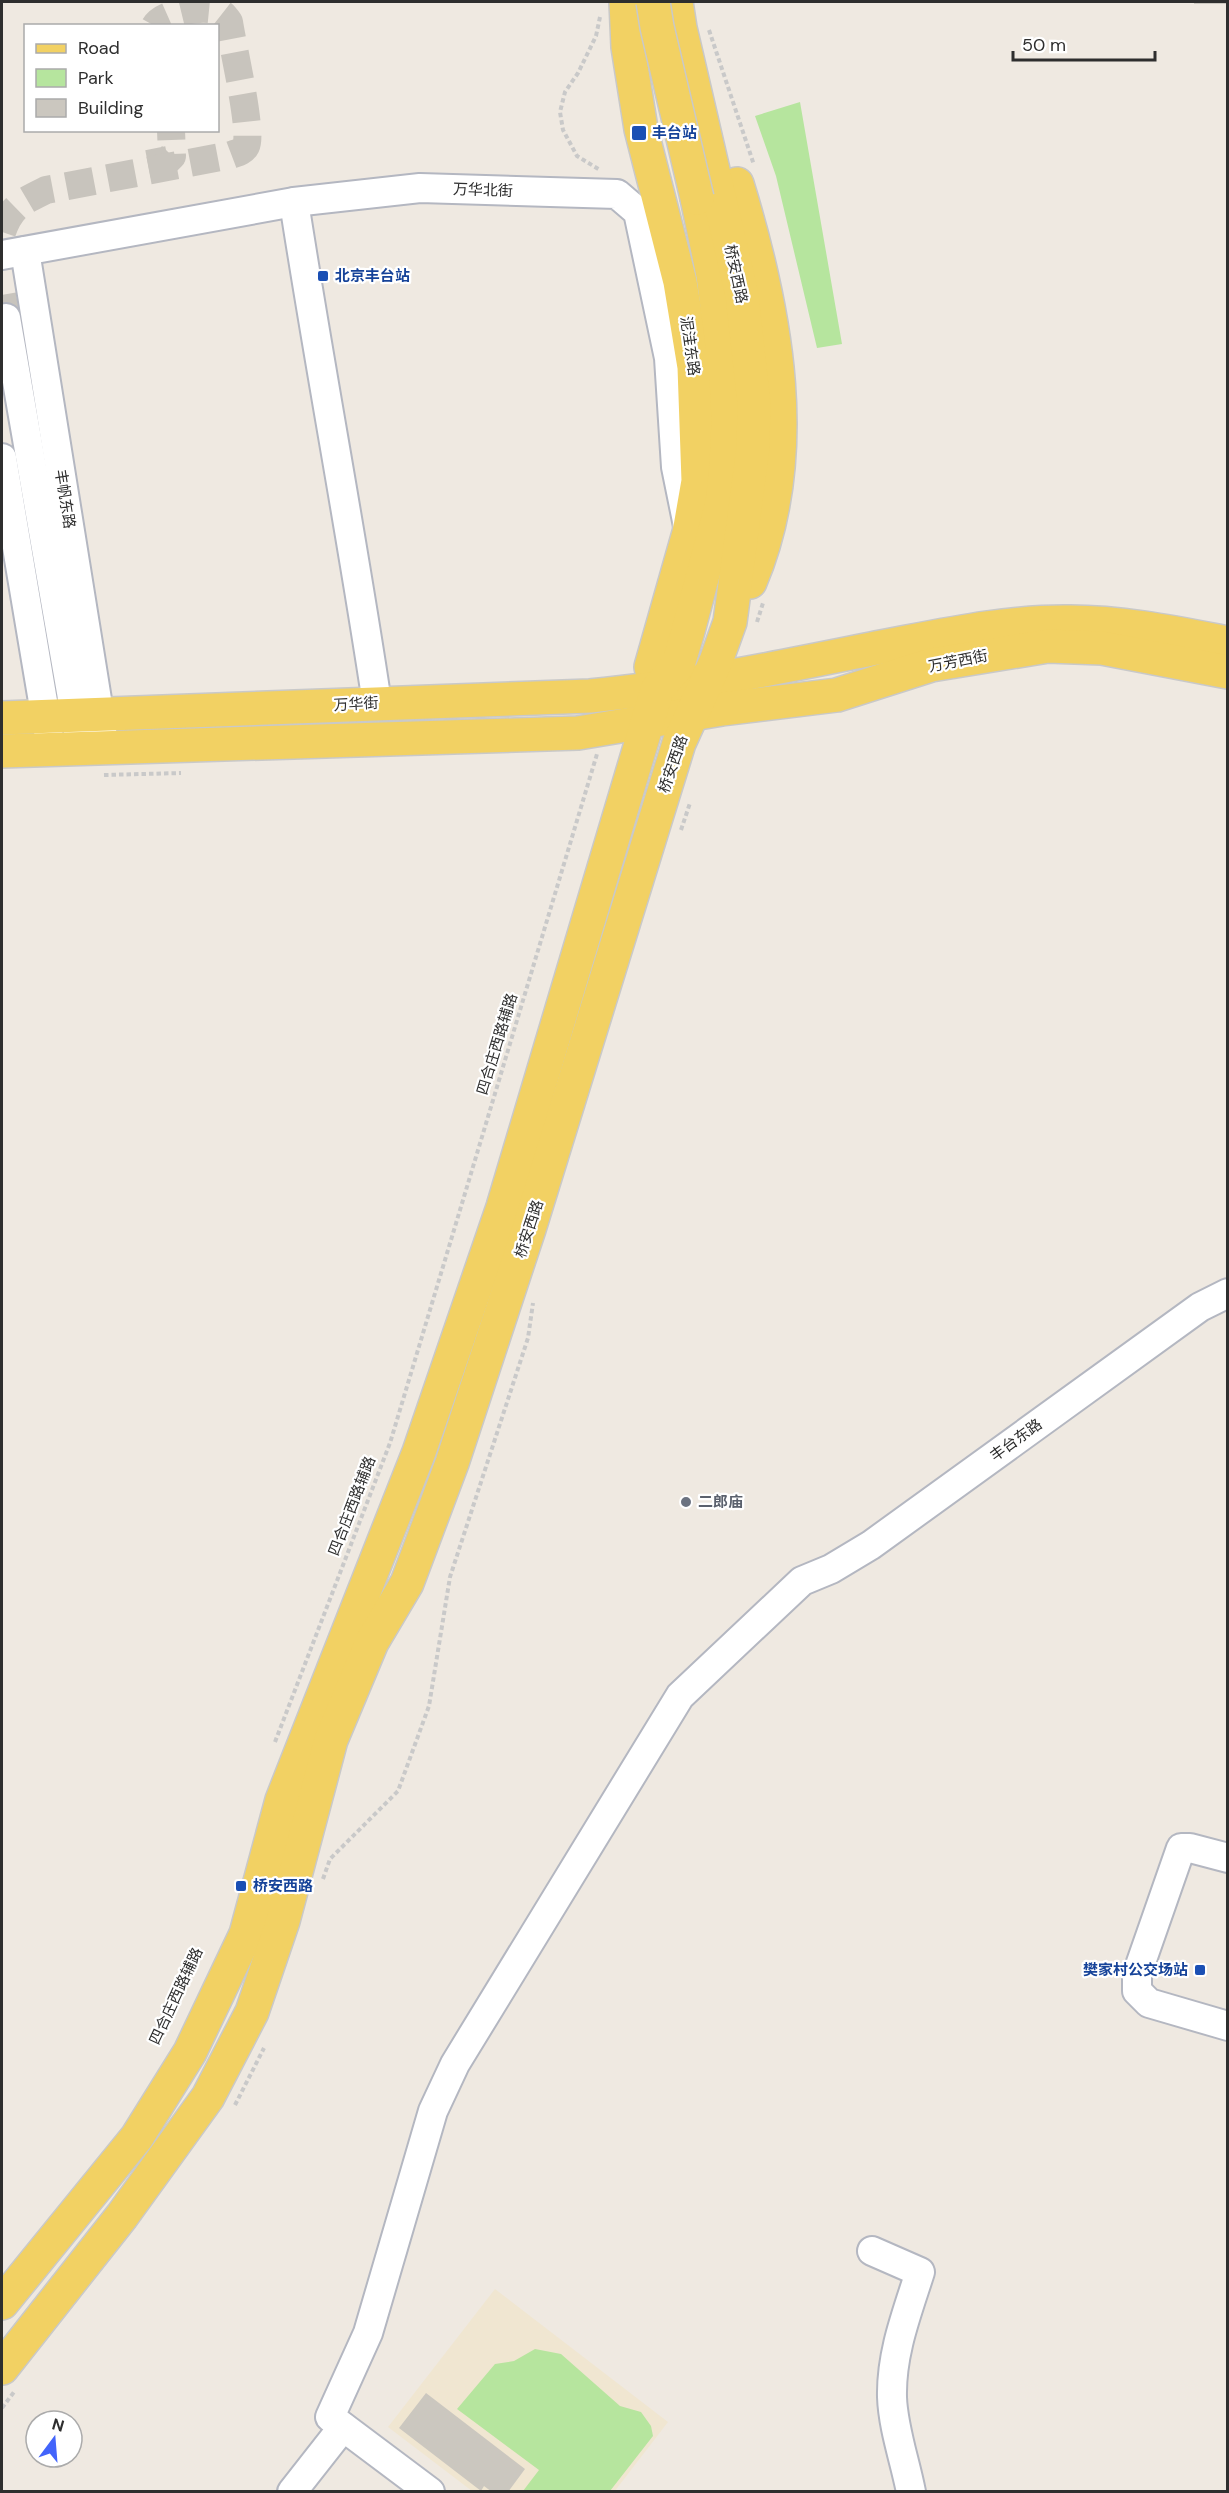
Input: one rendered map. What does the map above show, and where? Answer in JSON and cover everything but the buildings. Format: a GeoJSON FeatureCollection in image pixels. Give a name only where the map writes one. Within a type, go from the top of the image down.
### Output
{"type":"FeatureCollection","features":[{"type":"Feature","properties":{"kind":"main road"},"geometry":{"type":"LineString","coordinates":[[653,2],[657,27],[707,194]]}},
{"type":"Feature","properties":{"kind":"main road","name":"桥安西路"},"geometry":{"type":"LineString","coordinates":[[2,2304],[137,2137],[190,2052],[246,1934],[282,1800],[419,1452],[503,1207],[657,690],[678,664],[688,631],[722,503],[728,421],[726,376],[712,275],[707,194],[676,2]]}},
{"type":"Feature","properties":{"kind":"main road"},"geometry":{"type":"LineString","coordinates":[[682,2],[756,245],[772,323],[777,371],[779,417],[776,496],[768,534],[730,622]]}},
{"type":"Feature","properties":{"kind":"main road","name":"泥洼东路"},"geometry":{"type":"LineString","coordinates":[[614,7],[628,47],[641,129],[680,282],[694,368],[698,481],[689,533],[651,667],[657,690]]}},
{"type":"Feature","properties":{"kind":"main road","name":"桥安西路"},"geometry":{"type":"LineString","coordinates":[[2,2368],[122,2216],[201,2106],[252,2012],[283,1921],[331,1740],[372,1642],[408,1583],[452,1463],[529,1229],[667,782],[691,716],[730,622],[747,505],[753,448],[754,404],[742,295],[707,194]]}},
{"type":"Feature","properties":{"kind":"main road","name":"万芳西街"},"geometry":{"type":"LineString","coordinates":[[708,679],[957,633],[1025,624],[1070,622],[1121,625],[1227,643]]}},
{"type":"Feature","properties":{"kind":"main road","name":"万芳西街"},"geometry":{"type":"LineString","coordinates":[[691,716],[722,709],[837,695],[931,664],[1048,646],[1102,648],[1227,672]]}},
{"type":"Feature","properties":{"kind":"main road","name":"万华街"},"geometry":{"type":"LineString","coordinates":[[2,718],[590,696],[657,690],[708,679]]}},
{"type":"Feature","properties":{"kind":"main road"},"geometry":{"type":"LineString","coordinates":[[2,751],[578,733],[691,716]]}},
{"type":"Feature","properties":{"kind":"street","name":"万华北街"},"geometry":{"type":"LineString","coordinates":[[13,253],[294,202],[420,188],[617,194]]}},
{"type":"Feature","properties":{"kind":"street"},"geometry":{"type":"LineString","coordinates":[[617,194],[638,212],[666,346],[676,467],[689,533]]}},
{"type":"Feature","properties":{"kind":"street"},"geometry":{"type":"LineString","coordinates":[[294,202],[314,333],[346,501],[377,703]]}},
{"type":"Feature","properties":{"kind":"street","name":"丰帆东路"},"geometry":{"type":"LineString","coordinates":[[13,253],[79,749]]}},
{"type":"Feature","properties":{"kind":"street"},"geometry":{"type":"LineString","coordinates":[[6,318],[73,715]]}},
{"type":"Feature","properties":{"kind":"street","name":"丰帆东路"},"geometry":{"type":"LineString","coordinates":[[2,458],[73,715],[79,749]]}},
{"type":"Feature","properties":{"kind":"street","name":"丰台东路"},"geometry":{"type":"LineString","coordinates":[[336,2422],[368,2333],[433,2111],[455,2064],[680,1696],[801,1581],[831,1569],[871,1545],[1200,1307],[1227,1293]]}},
{"type":"Feature","properties":{"kind":"street"},"geometry":{"type":"LineString","coordinates":[[1227,1858],[1190,1848],[1181,1848],[1137,1974],[1137,1991],[1149,2003],[1227,2026]]}},
{"type":"Feature","properties":{"kind":"street"},"geometry":{"type":"LineString","coordinates":[[872,2251],[920,2272],[900,2335],[893,2367],[892,2399],[911,2492]]}},
{"type":"Feature","properties":{"kind":"street"},"geometry":{"type":"LineString","coordinates":[[292,2492],[336,2422],[430,2492]]}},
{"type":"Feature","properties":{"kind":"path"},"geometry":{"type":"LineString","coordinates":[[614,7],[565,92],[560,112],[563,130],[577,156],[606,173],[617,194]]}},
{"type":"Feature","properties":{"kind":"path","name":"四合庄西路辅路"},"geometry":{"type":"LineString","coordinates":[[274,1747],[390,1443],[598,752]]}},
{"type":"Feature","properties":{"kind":"shaded area"},"geometry":{"type":"Polygon","coordinates":[[[495,2289],[668,2422],[614,2492],[472,2491],[388,2427],[495,2289]]]}},
{"type":"Feature","properties":{"kind":"green space"},"geometry":{"type":"Polygon","coordinates":[[[800,102],[842,344],[817,348],[776,176],[755,116],[800,102]]]}},
{"type":"Feature","properties":{"kind":"green space"},"geometry":{"type":"Polygon","coordinates":[[[535,2349],[561,2354],[620,2406],[641,2412],[651,2426],[653,2436],[610,2491],[523,2491],[539,2470],[457,2409],[495,2364],[514,2361],[535,2349]]]}},
{"type":"Feature","properties":{"kind":"tunnel"},"geometry":{"type":"LineString","coordinates":[[2,232],[9,216],[18,206],[46,190],[231,155],[245,148],[247,124],[229,22],[221,13],[208,9],[173,14],[157,24]]}},
{"type":"Feature","properties":{"kind":"tunnel"},"geometry":{"type":"LineString","coordinates":[[148,164],[168,160],[172,156],[171,132]]}},
{"type":"Feature","properties":{"kind":"tunnel"},"geometry":{"type":"LineString","coordinates":[[2,295],[6,318]]}},
{"type":"Feature","properties":{"kind":"place","name":"丰台站"},"geometry":{"type":"Point","coordinates":[639,133]}},
{"type":"Feature","properties":{"kind":"place","name":"北京丰台站"},"geometry":{"type":"Point","coordinates":[323,276]}},
{"type":"Feature","properties":{"kind":"place","name":"二郎庙"},"geometry":{"type":"Point","coordinates":[686,1502]}},
{"type":"Feature","properties":{"kind":"place","name":"桥安西路"},"geometry":{"type":"Point","coordinates":[241,1886]}},
{"type":"Feature","properties":{"kind":"place","name":"樊家村公交场站"},"geometry":{"type":"Point","coordinates":[1200,1970]}}]}
